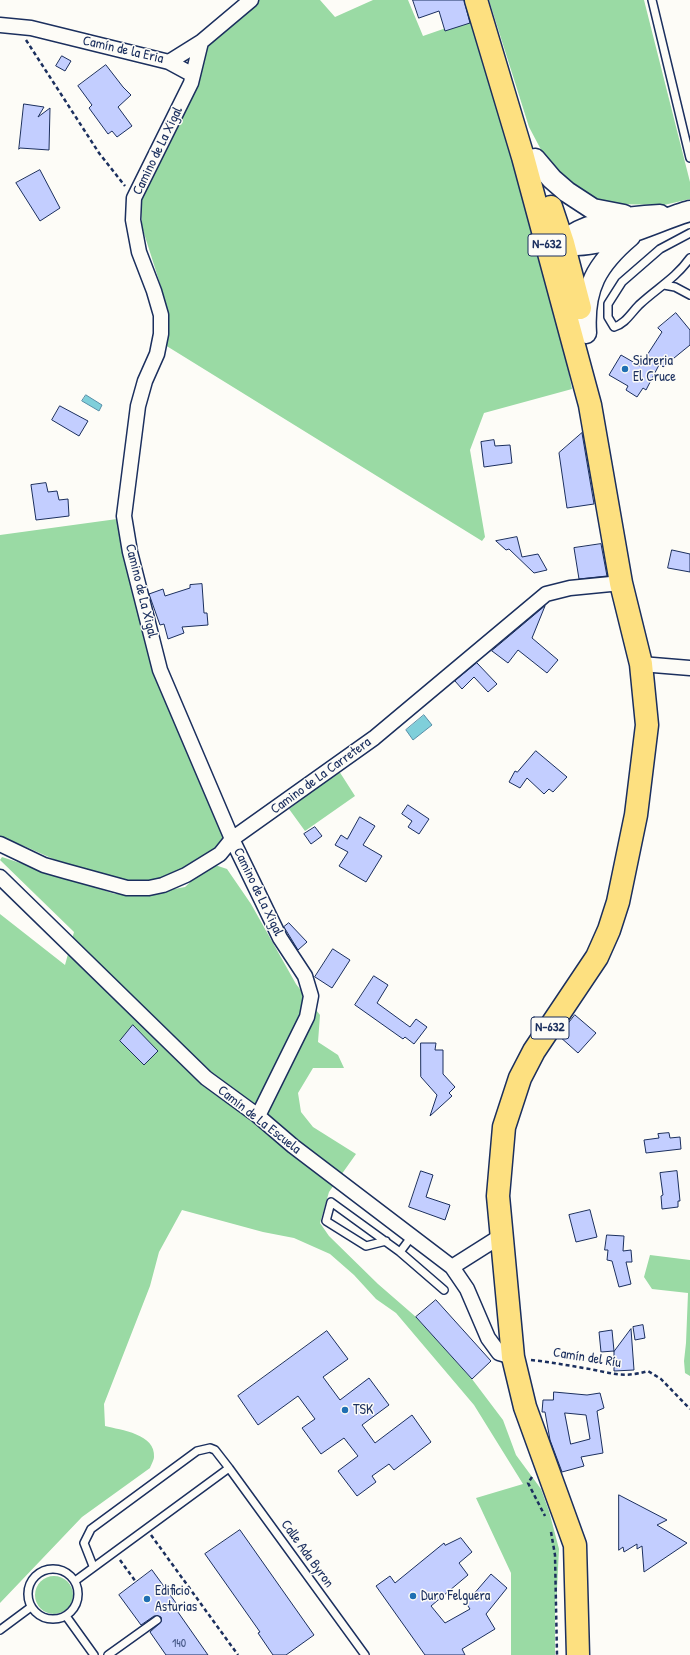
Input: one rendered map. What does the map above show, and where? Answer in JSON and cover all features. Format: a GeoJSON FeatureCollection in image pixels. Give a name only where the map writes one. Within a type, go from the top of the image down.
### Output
{"type":"FeatureCollection","features":[{"type":"Feature","properties":{"kind":"highway","name":"N-632"},"geometry":{"type":"LineString","coordinates":[[476,0],[509,107],[529,158],[578,333],[621,583],[641,664],[647,725],[636,815],[618,902],[609,930],[597,957],[534,1051],[520,1078],[504,1127],[498,1196],[500,1236],[513,1357],[525,1407],[575,1545],[578,1655]]}},
{"type":"Feature","properties":{"kind":"highway"},"geometry":{"type":"LineString","coordinates":[[529,158],[563,243],[578,333]]}},
{"type":"Feature","properties":{"kind":"street","name":"Camín de la Eria"},"geometry":{"type":"LineString","coordinates":[[0,25],[30,28],[169,62],[201,42],[251,0]]}},
{"type":"Feature","properties":{"kind":"street","name":"Camino de La Xigal"},"geometry":{"type":"LineString","coordinates":[[201,42],[188,89],[134,198],[133,220],[139,252],[154,291],[161,315],[161,334],[157,354],[145,381],[138,406],[124,516],[130,552],[160,670],[232,839],[280,938],[305,976],[311,996],[307,1016],[258,1116]]}},
{"type":"Feature","properties":{"kind":"street"},"geometry":{"type":"LineString","coordinates":[[169,62],[193,75]]}},
{"type":"Feature","properties":{"kind":"street"},"geometry":{"type":"LineString","coordinates":[[529,158],[567,192],[593,209],[635,222]]}},
{"type":"Feature","properties":{"kind":"street"},"geometry":{"type":"LineString","coordinates":[[563,243],[571,236],[591,226],[635,222],[685,212]]}},
{"type":"Feature","properties":{"kind":"street"},"geometry":{"type":"LineString","coordinates":[[578,333],[586,301],[597,274],[607,258],[635,222]]}},
{"type":"Feature","properties":{"kind":"street","name":"Camino de La Carretera"},"geometry":{"type":"LineString","coordinates":[[0,844],[44,865],[127,888],[148,888],[163,885],[186,875],[220,854],[232,839],[374,738],[546,594],[570,588],[621,583]]}},
{"type":"Feature","properties":{"kind":"street"},"geometry":{"type":"LineString","coordinates":[[641,664],[690,668]]}},
{"type":"Feature","properties":{"kind":"street","name":"Camín de La Escuela"},"geometry":{"type":"LineString","coordinates":[[0,877],[206,1078],[258,1116],[293,1146],[452,1267],[467,1289],[488,1338],[499,1353],[513,1357]]}},
{"type":"Feature","properties":{"kind":"street"},"geometry":{"type":"LineString","coordinates":[[452,1267],[500,1236]]}},
{"type":"Feature","properties":{"kind":"lane"},"geometry":{"type":"LineString","coordinates":[[652,0],[690,158]]}},
{"type":"Feature","properties":{"kind":"lane"},"geometry":{"type":"LineString","coordinates":[[690,233],[660,249],[622,282],[608,304],[608,318],[614,327],[621,325],[640,305],[680,271],[690,258]]}},
{"type":"Feature","properties":{"kind":"lane"},"geometry":{"type":"LineString","coordinates":[[664,285],[675,287],[690,295]]}},
{"type":"Feature","properties":{"kind":"lane"},"geometry":{"type":"LineString","coordinates":[[386,1241],[366,1246],[326,1221],[331,1202],[386,1241],[444,1290]]}},
{"type":"Feature","properties":{"kind":"lane"},"geometry":{"type":"LineString","coordinates":[[400,1252],[412,1236]]}},
{"type":"Feature","properties":{"kind":"lane","name":"Calle Ada Byron"},"geometry":{"type":"LineString","coordinates":[[93,1566],[84,1543],[91,1529],[197,1451],[210,1448],[215,1450],[229,1468],[365,1655]]}},
{"type":"Feature","properties":{"kind":"lane"},"geometry":{"type":"LineString","coordinates":[[75,1581],[93,1566],[229,1468]]}},
{"type":"Feature","properties":{"kind":"lane"},"geometry":{"type":"LineString","coordinates":[[48,1569],[64,1571],[75,1581],[78,1589],[76,1605],[66,1616],[51,1619],[44,1617],[31,1607],[28,1592],[30,1584],[40,1572],[48,1569]]}},
{"type":"Feature","properties":{"kind":"lane"},"geometry":{"type":"LineString","coordinates":[[0,1630],[31,1607]]}},
{"type":"Feature","properties":{"kind":"lane"},"geometry":{"type":"LineString","coordinates":[[66,1616],[94,1655]]}},
{"type":"Feature","properties":{"kind":"lane"},"geometry":{"type":"LineString","coordinates":[[108,1655],[157,1620]]}},
{"type":"Feature","properties":{"kind":"path"},"geometry":{"type":"LineString","coordinates":[[17,27],[99,153],[134,198]]}},
{"type":"Feature","properties":{"kind":"path","name":"Camín del Ríu"},"geometry":{"type":"LineString","coordinates":[[513,1357],[586,1368],[614,1375],[638,1374],[648,1370],[661,1379],[690,1409]]}},
{"type":"Feature","properties":{"kind":"path"},"geometry":{"type":"LineString","coordinates":[[546,1462],[528,1483],[547,1521]]}},
{"type":"Feature","properties":{"kind":"path"},"geometry":{"type":"LineString","coordinates":[[548,1526],[555,1555],[557,1655]]}},
{"type":"Feature","properties":{"kind":"path"},"geometry":{"type":"LineString","coordinates":[[150,1534],[238,1655]]}},
{"type":"Feature","properties":{"kind":"path"},"geometry":{"type":"LineString","coordinates":[[118,1557],[136,1582]]}},
{"type":"Feature","properties":{"kind":"green space"},"geometry":{"type":"Polygon","coordinates":[[[256,0],[320,0],[335,17],[373,0],[408,0],[423,36],[472,19],[561,335],[572,389],[484,413],[470,450],[485,537],[482,541],[165,345],[167,319],[162,290],[142,227],[141,201],[207,45],[256,0]]]}},
{"type":"Feature","properties":{"kind":"green space"},"geometry":{"type":"Polygon","coordinates":[[[489,0],[644,0],[690,182],[690,199],[664,205],[615,204],[592,199],[569,185],[547,161],[529,127],[489,0]]]}},
{"type":"Feature","properties":{"kind":"green space"},"geometry":{"type":"Polygon","coordinates":[[[117,519],[150,657],[224,835],[217,852],[175,874],[147,885],[78,870],[24,846],[0,838],[0,535],[117,519]]]}},
{"type":"Feature","properties":{"kind":"green space"},"geometry":{"type":"Polygon","coordinates":[[[339,771],[355,796],[305,831],[289,809],[339,771]]]}},
{"type":"Feature","properties":{"kind":"green space"},"geometry":{"type":"Polygon","coordinates":[[[2,857],[115,894],[153,893],[185,887],[199,874],[215,865],[227,869],[251,904],[296,984],[320,1015],[318,1042],[338,1055],[344,1068],[313,1068],[298,1093],[301,1112],[313,1127],[356,1154],[329,1192],[320,1223],[329,1236],[378,1284],[416,1317],[472,1379],[503,1420],[516,1455],[541,1489],[549,1511],[559,1549],[556,1610],[555,1584],[555,1655],[511,1655],[511,1573],[476,1498],[523,1484],[474,1405],[396,1313],[376,1299],[354,1275],[330,1254],[294,1238],[263,1232],[182,1210],[159,1252],[150,1286],[104,1404],[105,1426],[136,1434],[144,1438],[149,1443],[153,1449],[154,1457],[150,1468],[82,1517],[0,1603],[0,914],[65,965],[74,932],[0,860],[2,857]],[[133,1025],[120,1041],[144,1065],[133,1025]]]}},
{"type":"Feature","properties":{"kind":"green space"},"geometry":{"type":"Polygon","coordinates":[[[650,1255],[690,1260],[690,1376],[685,1373],[684,1361],[688,1293],[652,1289],[644,1277],[650,1255]]]}},
{"type":"Feature","properties":{"kind":"green space"},"geometry":{"type":"Polygon","coordinates":[[[54,1576],[67,1582],[73,1595],[67,1608],[54,1614],[41,1608],[35,1595],[41,1582],[54,1576]]]}},
{"type":"Feature","properties":{"kind":"water"},"geometry":{"type":"Polygon","coordinates":[[[86,395],[102,405],[99,411],[82,401],[86,395]]]}},
{"type":"Feature","properties":{"kind":"water"},"geometry":{"type":"Polygon","coordinates":[[[424,715],[432,725],[413,740],[406,730],[424,715]]]}},
{"type":"Feature","properties":{"kind":"building"},"geometry":{"type":"Polygon","coordinates":[[[413,0],[464,0],[470,23],[445,31],[439,11],[419,18],[413,0]]]}},
{"type":"Feature","properties":{"kind":"building"},"geometry":{"type":"Polygon","coordinates":[[[62,56],[71,61],[65,71],[56,66],[62,56]]]}},
{"type":"Feature","properties":{"kind":"building"},"geometry":{"type":"Polygon","coordinates":[[[106,65],[131,95],[118,107],[132,126],[117,137],[112,131],[108,134],[89,108],[92,105],[78,86],[106,65]]]}},
{"type":"Feature","properties":{"kind":"building"},"geometry":{"type":"Polygon","coordinates":[[[24,104],[44,107],[38,117],[50,108],[49,150],[19,149],[24,104]]]}},
{"type":"Feature","properties":{"kind":"building"},"geometry":{"type":"Polygon","coordinates":[[[40,170],[60,208],[40,221],[16,183],[40,170]]]}},
{"type":"Feature","properties":{"kind":"building"},"geometry":{"type":"Polygon","coordinates":[[[676,313],[690,330],[690,345],[663,367],[660,363],[646,390],[643,388],[637,397],[626,390],[628,386],[609,375],[621,355],[640,366],[662,332],[658,328],[676,313]]]}},
{"type":"Feature","properties":{"kind":"building"},"geometry":{"type":"Polygon","coordinates":[[[60,406],[88,421],[79,436],[52,420],[60,406]]]}},
{"type":"Feature","properties":{"kind":"building"},"geometry":{"type":"Polygon","coordinates":[[[582,433],[594,504],[567,508],[559,453],[582,433]]]}},
{"type":"Feature","properties":{"kind":"building"},"geometry":{"type":"Polygon","coordinates":[[[494,440],[495,446],[510,445],[512,463],[484,467],[481,442],[494,440]]]}},
{"type":"Feature","properties":{"kind":"building"},"geometry":{"type":"Polygon","coordinates":[[[46,483],[48,492],[57,491],[59,500],[68,499],[69,516],[36,520],[31,485],[46,483]]]}},
{"type":"Feature","properties":{"kind":"building"},"geometry":{"type":"Polygon","coordinates":[[[517,537],[522,557],[538,554],[547,570],[534,573],[509,549],[506,550],[496,541],[517,537]]]}},
{"type":"Feature","properties":{"kind":"building"},"geometry":{"type":"Polygon","coordinates":[[[601,544],[607,576],[579,579],[574,548],[601,544]]]}},
{"type":"Feature","properties":{"kind":"building"},"geometry":{"type":"Polygon","coordinates":[[[672,550],[690,554],[690,572],[668,568],[672,550]]]}},
{"type":"Feature","properties":{"kind":"building"},"geometry":{"type":"Polygon","coordinates":[[[202,584],[204,613],[207,613],[208,625],[182,627],[184,633],[168,639],[164,624],[160,625],[149,594],[163,589],[165,596],[190,588],[190,585],[202,584]]]}},
{"type":"Feature","properties":{"kind":"building"},"geometry":{"type":"Polygon","coordinates":[[[545,606],[532,638],[558,660],[547,673],[518,650],[508,663],[492,651],[545,606]]]}},
{"type":"Feature","properties":{"kind":"building"},"geometry":{"type":"Polygon","coordinates":[[[477,663],[497,684],[488,692],[474,677],[462,689],[455,681],[477,663]]]}},
{"type":"Feature","properties":{"kind":"building"},"geometry":{"type":"Polygon","coordinates":[[[536,751],[567,777],[553,792],[549,789],[544,794],[527,778],[520,788],[509,782],[515,771],[517,772],[536,751]]]}},
{"type":"Feature","properties":{"kind":"building"},"geometry":{"type":"Polygon","coordinates":[[[408,805],[429,819],[419,834],[408,827],[412,821],[402,814],[408,805]]]}},
{"type":"Feature","properties":{"kind":"building"},"geometry":{"type":"Polygon","coordinates":[[[360,817],[375,826],[363,845],[382,856],[366,882],[339,866],[348,852],[335,845],[341,835],[347,839],[360,817]]]}},
{"type":"Feature","properties":{"kind":"building"},"geometry":{"type":"Polygon","coordinates":[[[315,827],[322,836],[311,844],[304,834],[315,827]]]}},
{"type":"Feature","properties":{"kind":"building"},"geometry":{"type":"Polygon","coordinates":[[[289,923],[307,942],[298,950],[284,927],[289,923]]]}},
{"type":"Feature","properties":{"kind":"building"},"geometry":{"type":"Polygon","coordinates":[[[333,949],[350,960],[332,988],[315,977],[333,949]]]}},
{"type":"Feature","properties":{"kind":"building"},"geometry":{"type":"Polygon","coordinates":[[[374,976],[388,985],[377,1003],[410,1027],[416,1019],[427,1027],[414,1044],[405,1037],[403,1039],[355,1005],[374,976]]]}},
{"type":"Feature","properties":{"kind":"building"},"geometry":{"type":"Polygon","coordinates":[[[575,1015],[596,1033],[578,1053],[559,1036],[575,1015]]]}},
{"type":"Feature","properties":{"kind":"building"},"geometry":{"type":"Polygon","coordinates":[[[133,1025],[158,1051],[144,1065],[120,1041],[133,1025]]]}},
{"type":"Feature","properties":{"kind":"building"},"geometry":{"type":"Polygon","coordinates":[[[421,1043],[436,1043],[435,1050],[443,1050],[443,1074],[455,1087],[449,1093],[452,1096],[430,1116],[437,1095],[421,1077],[421,1043]]]}},
{"type":"Feature","properties":{"kind":"building"},"geometry":{"type":"Polygon","coordinates":[[[669,1133],[670,1138],[680,1137],[681,1149],[646,1153],[644,1140],[659,1138],[658,1134],[669,1133]]]}},
{"type":"Feature","properties":{"kind":"building"},"geometry":{"type":"Polygon","coordinates":[[[421,1171],[433,1175],[426,1197],[450,1205],[445,1220],[409,1207],[421,1171]]]}},
{"type":"Feature","properties":{"kind":"building"},"geometry":{"type":"Polygon","coordinates":[[[677,1171],[680,1201],[678,1201],[678,1207],[662,1209],[661,1196],[663,1195],[660,1173],[677,1171]]]}},
{"type":"Feature","properties":{"kind":"building"},"geometry":{"type":"Polygon","coordinates":[[[590,1210],[597,1237],[576,1242],[569,1215],[590,1210]]]}},
{"type":"Feature","properties":{"kind":"building"},"geometry":{"type":"Polygon","coordinates":[[[607,1235],[624,1236],[623,1251],[631,1250],[632,1262],[626,1262],[631,1284],[619,1287],[612,1261],[607,1260],[608,1250],[605,1250],[607,1235]]]}},
{"type":"Feature","properties":{"kind":"building"},"geometry":{"type":"Polygon","coordinates":[[[436,1300],[491,1361],[472,1379],[416,1317],[436,1300]]]}},
{"type":"Feature","properties":{"kind":"building"},"geometry":{"type":"Polygon","coordinates":[[[643,1325],[645,1338],[635,1340],[633,1327],[643,1325]]]}},
{"type":"Feature","properties":{"kind":"building"},"geometry":{"type":"Polygon","coordinates":[[[631,1329],[634,1370],[614,1371],[614,1351],[631,1329]]]}},
{"type":"Feature","properties":{"kind":"building"},"geometry":{"type":"Polygon","coordinates":[[[612,1330],[614,1351],[601,1352],[599,1332],[612,1330]]]}},
{"type":"Feature","properties":{"kind":"building","name":"TSK"},"geometry":{"type":"Polygon","coordinates":[[[327,1331],[348,1359],[323,1377],[340,1400],[369,1378],[389,1405],[362,1425],[375,1443],[412,1415],[431,1442],[394,1470],[389,1464],[372,1476],[376,1482],[357,1496],[338,1471],[358,1456],[344,1438],[321,1454],[302,1428],[315,1419],[298,1396],[258,1425],[238,1396],[327,1331]]]}},
{"type":"Feature","properties":{"kind":"building"},"geometry":{"type":"Polygon","coordinates":[[[554,1392],[587,1395],[600,1393],[604,1408],[597,1411],[603,1453],[581,1457],[584,1466],[562,1472],[550,1440],[545,1412],[542,1412],[543,1400],[553,1400],[554,1392]],[[565,1413],[571,1444],[590,1439],[586,1415],[565,1413]]]}},
{"type":"Feature","properties":{"kind":"building"},"geometry":{"type":"Polygon","coordinates":[[[619,1495],[667,1520],[657,1525],[687,1543],[644,1572],[642,1546],[637,1549],[637,1544],[624,1552],[623,1547],[619,1550],[619,1495]]]}},
{"type":"Feature","properties":{"kind":"building"},"geometry":{"type":"Polygon","coordinates":[[[240,1530],[314,1635],[286,1655],[273,1655],[258,1633],[260,1632],[205,1554],[240,1530]]]}},
{"type":"Feature","properties":{"kind":"building","name":"Duro Felguera"},"geometry":{"type":"Polygon","coordinates":[[[461,1538],[472,1552],[459,1563],[468,1575],[431,1606],[445,1623],[470,1609],[466,1603],[491,1574],[507,1588],[486,1614],[495,1629],[462,1649],[465,1655],[425,1655],[376,1586],[390,1576],[395,1583],[444,1543],[445,1545],[461,1538]]]}},
{"type":"Feature","properties":{"kind":"building"},"geometry":{"type":"Polygon","coordinates":[[[152,1570],[176,1603],[173,1605],[208,1655],[166,1655],[150,1632],[161,1622],[161,1617],[154,1616],[141,1625],[119,1595],[152,1570]]]}},
{"type":"Feature","properties":{"kind":"place","name":"Sidreria El Cruce"},"geometry":{"type":"Point","coordinates":[625,369]}},
{"type":"Feature","properties":{"kind":"place","name":"TSK"},"geometry":{"type":"Point","coordinates":[345,1410]}},
{"type":"Feature","properties":{"kind":"place","name":"Duro Felguera"},"geometry":{"type":"Point","coordinates":[413,1596]}},
{"type":"Feature","properties":{"kind":"place","name":"Edificio Asturias"},"geometry":{"type":"Point","coordinates":[147,1599]}}]}
